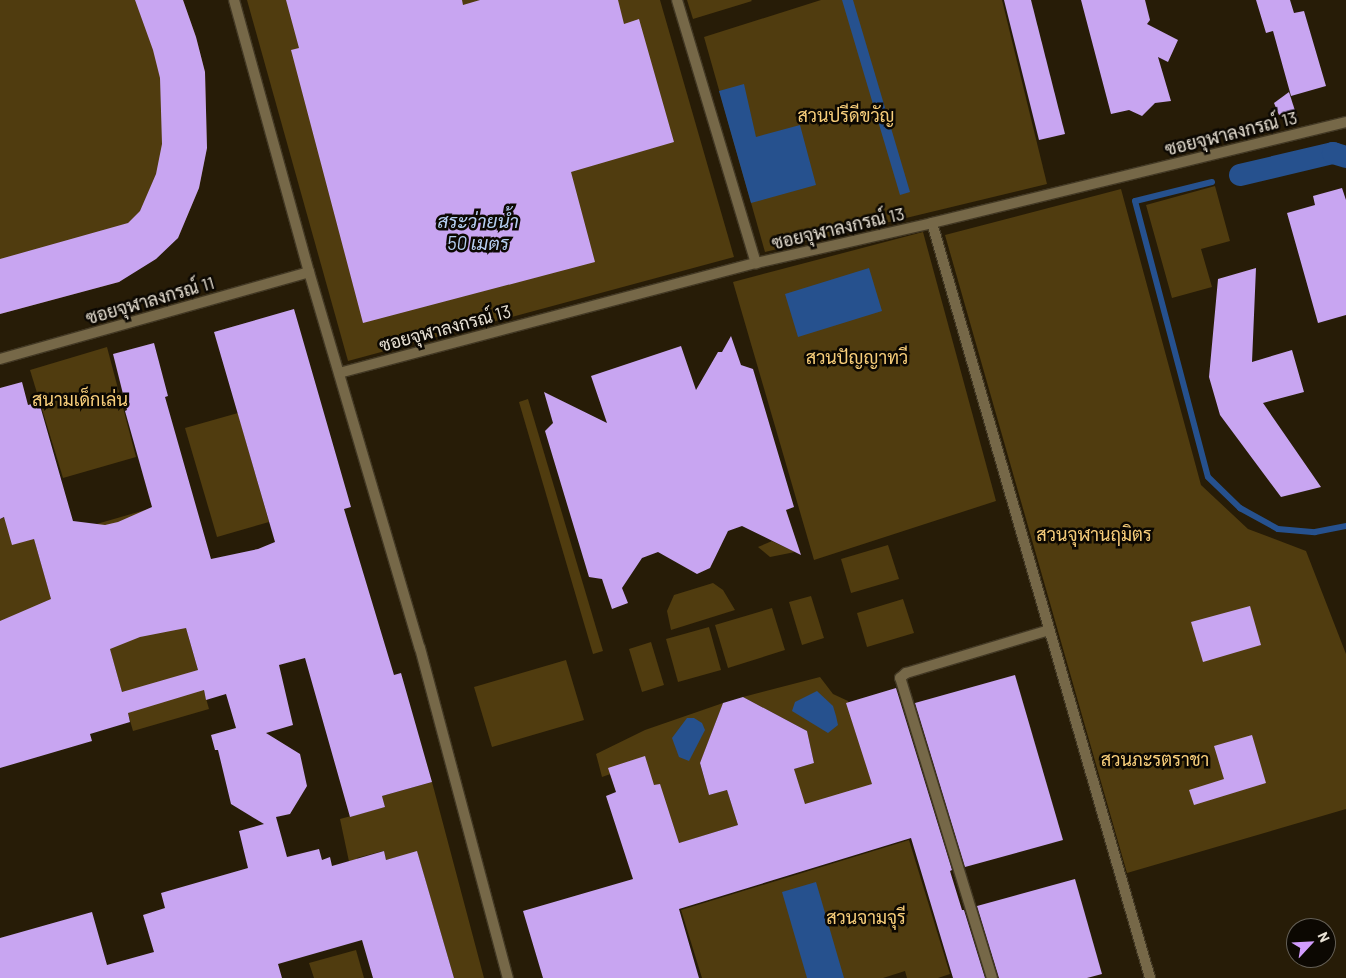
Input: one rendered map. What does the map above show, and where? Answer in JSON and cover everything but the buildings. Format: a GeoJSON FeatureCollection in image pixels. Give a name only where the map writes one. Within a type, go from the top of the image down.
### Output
{"type":"FeatureCollection","features":[{"type":"Feature","properties":{"kind":"street"},"geometry":{"type":"LineString","coordinates":[[234,0],[309,272],[420,648],[508,978]]}},
{"type":"Feature","properties":{"kind":"street"},"geometry":{"type":"LineString","coordinates":[[677,0],[756,263]]}},
{"type":"Feature","properties":{"kind":"street","name":"ซอยจุฬาลงกรณ์ 13"},"geometry":{"type":"LineString","coordinates":[[339,373],[756,263],[932,223],[1346,122]]}},
{"type":"Feature","properties":{"kind":"street"},"geometry":{"type":"LineString","coordinates":[[932,223],[1150,978]]}},
{"type":"Feature","properties":{"kind":"street","name":"ซอยจุฬาลงกรณ์ 11"},"geometry":{"type":"LineString","coordinates":[[0,360],[309,272]]}},
{"type":"Feature","properties":{"kind":"street"},"geometry":{"type":"LineString","coordinates":[[992,978],[900,678],[906,673],[1049,630]]}},
{"type":"Feature","properties":{"kind":"green space"},"geometry":{"type":"Polygon","coordinates":[[[0,0],[183,0],[196,37],[205,72],[207,148],[199,188],[178,238],[119,282],[0,314],[0,0]]]}},
{"type":"Feature","properties":{"kind":"green space"},"geometry":{"type":"Polygon","coordinates":[[[247,0],[660,0],[734,257],[348,361],[247,0]]]}},
{"type":"Feature","properties":{"kind":"green space"},"geometry":{"type":"Polygon","coordinates":[[[687,0],[751,0],[752,1],[693,19],[687,0]]]}},
{"type":"Feature","properties":{"kind":"green space","name":"สวนปรีดีขวัญ"},"geometry":{"type":"Polygon","coordinates":[[[821,0],[1002,0],[1047,184],[765,252],[704,37],[821,0]]]}},
{"type":"Feature","properties":{"kind":"green space"},"geometry":{"type":"Polygon","coordinates":[[[1215,186],[1230,241],[1201,249],[1212,287],[1172,298],[1146,205],[1215,186]]]}},
{"type":"Feature","properties":{"kind":"green space"},"geometry":{"type":"Polygon","coordinates":[[[1121,189],[1201,485],[1248,529],[1306,551],[1346,654],[1346,809],[1127,873],[945,235],[1121,189]]]}},
{"type":"Feature","properties":{"kind":"green space","name":"สวนปัญญาทวี"},"geometry":{"type":"Polygon","coordinates":[[[923,232],[996,501],[814,560],[733,282],[923,232]]]}},
{"type":"Feature","properties":{"kind":"green space","name":"สนามเด็กเล่น"},"geometry":{"type":"Polygon","coordinates":[[[107,347],[136,457],[63,478],[30,370],[107,347]]]}},
{"type":"Feature","properties":{"kind":"green space"},"geometry":{"type":"Polygon","coordinates":[[[528,399],[603,651],[593,654],[519,402],[528,399]]]}},
{"type":"Feature","properties":{"kind":"green space"},"geometry":{"type":"Polygon","coordinates":[[[238,413],[269,522],[217,537],[185,428],[238,413]]]}},
{"type":"Feature","properties":{"kind":"green space"},"geometry":{"type":"Polygon","coordinates":[[[152,508],[209,709],[133,731],[76,530],[152,508]]]}},
{"type":"Feature","properties":{"kind":"green space"},"geometry":{"type":"Polygon","coordinates":[[[26,511],[79,696],[0,718],[0,519],[26,511]]]}},
{"type":"Feature","properties":{"kind":"green space"},"geometry":{"type":"Polygon","coordinates":[[[772,541],[795,552],[770,557],[758,547],[772,541]]]}},
{"type":"Feature","properties":{"kind":"green space"},"geometry":{"type":"Polygon","coordinates":[[[888,545],[899,579],[851,593],[841,559],[888,545]]]}},
{"type":"Feature","properties":{"kind":"green space"},"geometry":{"type":"Polygon","coordinates":[[[713,583],[723,590],[735,610],[671,630],[667,611],[674,595],[713,583]]]}},
{"type":"Feature","properties":{"kind":"green space"},"geometry":{"type":"Polygon","coordinates":[[[811,596],[824,638],[802,645],[789,602],[811,596]]]}},
{"type":"Feature","properties":{"kind":"green space"},"geometry":{"type":"Polygon","coordinates":[[[903,599],[914,633],[867,647],[857,613],[903,599]]]}},
{"type":"Feature","properties":{"kind":"green space"},"geometry":{"type":"Polygon","coordinates":[[[772,608],[785,650],[728,668],[715,625],[772,608]]]}},
{"type":"Feature","properties":{"kind":"green space"},"geometry":{"type":"Polygon","coordinates":[[[709,627],[721,670],[678,682],[666,639],[709,627]]]}},
{"type":"Feature","properties":{"kind":"green space"},"geometry":{"type":"Polygon","coordinates":[[[651,642],[664,685],[642,692],[629,649],[651,642]]]}},
{"type":"Feature","properties":{"kind":"green space"},"geometry":{"type":"Polygon","coordinates":[[[566,660],[584,720],[492,747],[474,687],[566,660]]]}},
{"type":"Feature","properties":{"kind":"green space"},"geometry":{"type":"Polygon","coordinates":[[[820,677],[833,694],[848,701],[877,788],[804,809],[794,769],[814,763],[807,731],[743,697],[820,677]]]}},
{"type":"Feature","properties":{"kind":"green space"},"geometry":{"type":"Polygon","coordinates":[[[723,703],[700,764],[709,795],[727,790],[738,825],[670,846],[639,764],[602,777],[596,754],[645,730],[723,703]]]}},
{"type":"Feature","properties":{"kind":"green space"},"geometry":{"type":"Polygon","coordinates":[[[432,782],[484,978],[454,978],[417,852],[386,860],[383,851],[357,858],[360,868],[351,871],[340,819],[385,807],[382,796],[432,782]]]}},
{"type":"Feature","properties":{"kind":"green space","name":"สวนจามจุรี"},"geometry":{"type":"Polygon","coordinates":[[[909,840],[950,974],[938,978],[907,978],[905,971],[883,978],[702,978],[681,910],[909,840]]]}},
{"type":"Feature","properties":{"kind":"green space"},"geometry":{"type":"Polygon","coordinates":[[[356,950],[364,978],[314,978],[309,963],[356,950]]]}},
{"type":"Feature","properties":{"kind":"water"},"geometry":{"type":"Polygon","coordinates":[[[842,0],[853,0],[910,192],[900,195],[842,0]]]}},
{"type":"Feature","properties":{"kind":"water"},"geometry":{"type":"Polygon","coordinates":[[[744,84],[756,137],[800,125],[816,185],[751,203],[719,91],[744,84]]]}},
{"type":"Feature","properties":{"kind":"water"},"geometry":{"type":"Polygon","coordinates":[[[869,268],[882,311],[798,337],[785,294],[869,268]]]}},
{"type":"Feature","properties":{"kind":"water"},"geometry":{"type":"Polygon","coordinates":[[[817,691],[833,706],[836,716],[838,725],[828,733],[792,711],[795,702],[817,691]]]}},
{"type":"Feature","properties":{"kind":"water"},"geometry":{"type":"Polygon","coordinates":[[[687,718],[694,718],[702,723],[705,730],[689,761],[679,757],[672,738],[687,718]]]}},
{"type":"Feature","properties":{"kind":"water"},"geometry":{"type":"Polygon","coordinates":[[[816,882],[844,978],[807,978],[782,892],[816,882]]]}},
{"type":"Feature","properties":{"kind":"waterway"},"geometry":{"type":"LineString","coordinates":[[1240,175],[1333,153],[1346,157]]}},
{"type":"Feature","properties":{"kind":"waterway"},"geometry":{"type":"LineString","coordinates":[[1212,182],[1135,201],[1208,477],[1240,508],[1278,529],[1315,532],[1346,526]]}},
{"type":"Feature","properties":{"kind":"water label","name":"สระว่ายน้ำ 50 เมตร"},"geometry":{"type":"Point","coordinates":[478,232]}},
{"type":"Feature","properties":{"kind":"park label","name":"สวนจุฬานฤมิตร"},"geometry":{"type":"Point","coordinates":[1094,534]}},
{"type":"Feature","properties":{"kind":"park label","name":"สวนภะรตราชา"},"geometry":{"type":"Point","coordinates":[1155,759]}}]}
